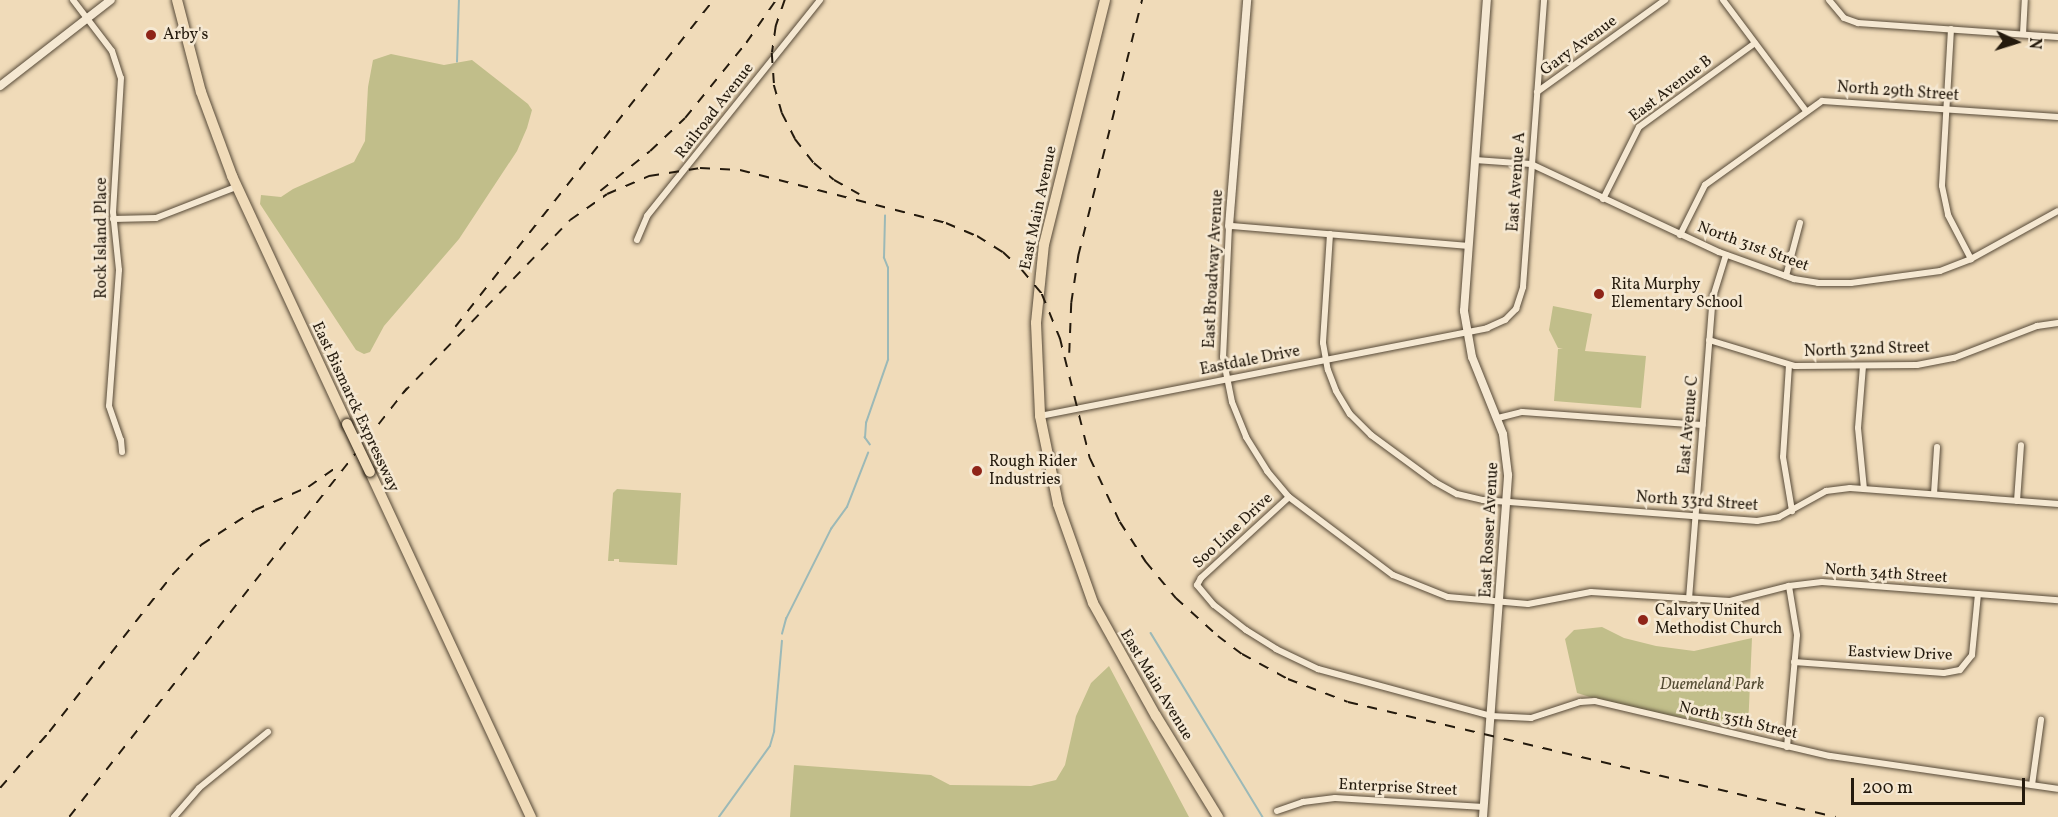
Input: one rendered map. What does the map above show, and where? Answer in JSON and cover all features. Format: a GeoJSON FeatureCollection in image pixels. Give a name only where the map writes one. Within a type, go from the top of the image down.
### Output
{"type":"FeatureCollection","features":[{"type":"Feature","properties":{"kind":"main road","name":"East Bismarck Expressway"},"geometry":{"type":"LineString","coordinates":[[177,0],[201,92],[236,187],[531,817]]}},
{"type":"Feature","properties":{"kind":"main road","name":"East Main Avenue"},"geometry":{"type":"LineString","coordinates":[[1105,0],[1044,244],[1036,323],[1040,416],[1058,504],[1093,603],[1156,716],[1218,817]]}},
{"type":"Feature","properties":{"kind":"street","name":"Rock Island Place"},"geometry":{"type":"LineString","coordinates":[[73,0],[112,51],[120,74],[113,219],[118,270],[109,406],[121,440],[122,452]]}},
{"type":"Feature","properties":{"kind":"street"},"geometry":{"type":"LineString","coordinates":[[0,86],[111,0]]}},
{"type":"Feature","properties":{"kind":"street","name":"Railroad Avenue"},"geometry":{"type":"LineString","coordinates":[[637,240],[647,216],[820,0]]}},
{"type":"Feature","properties":{"kind":"street","name":"East Broadway Avenue"},"geometry":{"type":"LineString","coordinates":[[1246,0],[1222,330],[1226,380],[1246,437],[1267,471],[1288,497],[1374,563],[1403,581],[1448,597],[1499,602]]}},
{"type":"Feature","properties":{"kind":"street","name":"East Rosser Avenue"},"geometry":{"type":"LineString","coordinates":[[1483,817],[1507,502],[1508,459],[1498,418],[1472,357],[1466,332],[1464,303],[1487,0]]}},
{"type":"Feature","properties":{"kind":"street","name":"East Avenue A"},"geometry":{"type":"LineString","coordinates":[[1466,332],[1499,324],[1512,314],[1519,302],[1544,0]]}},
{"type":"Feature","properties":{"kind":"street","name":"Gary Avenue"},"geometry":{"type":"LineString","coordinates":[[1537,92],[1665,0]]}},
{"type":"Feature","properties":{"kind":"street"},"geometry":{"type":"LineString","coordinates":[[1680,235],[1705,185],[1806,111],[1723,0]]}},
{"type":"Feature","properties":{"kind":"street"},"geometry":{"type":"LineString","coordinates":[[1828,0],[1840,15],[1852,22],[2058,37]]}},
{"type":"Feature","properties":{"kind":"street"},"geometry":{"type":"LineString","coordinates":[[2023,34],[2025,0]]}},
{"type":"Feature","properties":{"kind":"street"},"geometry":{"type":"LineString","coordinates":[[1951,29],[1941,177],[1943,196],[1952,224],[1971,259]]}},
{"type":"Feature","properties":{"kind":"street","name":"East Avenue B"},"geometry":{"type":"LineString","coordinates":[[1603,199],[1639,127],[1755,44]]}},
{"type":"Feature","properties":{"kind":"street","name":"North 29th Street"},"geometry":{"type":"LineString","coordinates":[[1806,111],[1828,101],[2058,117]]}},
{"type":"Feature","properties":{"kind":"street","name":"North 31st Street"},"geometry":{"type":"LineString","coordinates":[[1475,160],[1531,165],[1726,255],[1786,276],[1818,283],[1851,283],[1926,275],[1971,259],[2058,211]]}},
{"type":"Feature","properties":{"kind":"street"},"geometry":{"type":"LineString","coordinates":[[113,219],[156,218],[236,187]]}},
{"type":"Feature","properties":{"kind":"street"},"geometry":{"type":"LineString","coordinates":[[1786,276],[1800,223]]}},
{"type":"Feature","properties":{"kind":"street"},"geometry":{"type":"LineString","coordinates":[[1229,226],[1468,246]]}},
{"type":"Feature","properties":{"kind":"street","name":"North 33rd Street"},"geometry":{"type":"LineString","coordinates":[[1330,234],[1323,336],[1325,360],[1341,399],[1350,414],[1371,435],[1450,490],[1470,498],[1764,521],[1792,510],[1826,491],[1842,488],[2058,504]]}},
{"type":"Feature","properties":{"kind":"street","name":"East Avenue C"},"geometry":{"type":"LineString","coordinates":[[1689,599],[1714,290],[1726,255]]}},
{"type":"Feature","properties":{"kind":"street","name":"North 32nd Street"},"geometry":{"type":"LineString","coordinates":[[1709,340],[1789,365],[1863,366],[1945,361],[2037,326],[2058,323]]}},
{"type":"Feature","properties":{"kind":"street","name":"Eastdale Drive"},"geometry":{"type":"LineString","coordinates":[[1040,416],[1466,332]]}},
{"type":"Feature","properties":{"kind":"street"},"geometry":{"type":"LineString","coordinates":[[1789,365],[1784,457],[1792,510]]}},
{"type":"Feature","properties":{"kind":"street"},"geometry":{"type":"LineString","coordinates":[[1863,366],[1858,433],[1864,489]]}},
{"type":"Feature","properties":{"kind":"street"},"geometry":{"type":"LineString","coordinates":[[1498,418],[1522,412],[1703,425]]}},
{"type":"Feature","properties":{"kind":"street"},"geometry":{"type":"LineString","coordinates":[[2017,501],[2021,445]]}},
{"type":"Feature","properties":{"kind":"street"},"geometry":{"type":"LineString","coordinates":[[1934,494],[1937,447]]}},
{"type":"Feature","properties":{"kind":"street","name":"Soo Line Drive"},"geometry":{"type":"LineString","coordinates":[[1197,585],[1201,578],[1288,497]]}},
{"type":"Feature","properties":{"kind":"street","name":"North 34th Street"},"geometry":{"type":"LineString","coordinates":[[1499,602],[1540,603],[1591,592],[1730,601],[1789,586],[1831,582],[2058,600]]}},
{"type":"Feature","properties":{"kind":"street","name":"North 35th Street"},"geometry":{"type":"LineString","coordinates":[[1197,585],[1201,592],[1235,622],[1269,645],[1307,665],[1349,679],[1491,716],[1536,717],[1580,702],[1595,701],[1787,747],[1886,766],[2058,789]]}},
{"type":"Feature","properties":{"kind":"street"},"geometry":{"type":"LineString","coordinates":[[1787,747],[1797,627],[1789,586]]}},
{"type":"Feature","properties":{"kind":"street","name":"Eastview Drive"},"geometry":{"type":"LineString","coordinates":[[1794,662],[1944,673],[1960,670],[1972,655],[1978,594]]}},
{"type":"Feature","properties":{"kind":"street"},"geometry":{"type":"LineString","coordinates":[[2032,785],[2041,720]]}},
{"type":"Feature","properties":{"kind":"street"},"geometry":{"type":"LineString","coordinates":[[174,817],[199,788],[268,732]]}},
{"type":"Feature","properties":{"kind":"street","name":"Enterprise Street"},"geometry":{"type":"LineString","coordinates":[[1277,811],[1303,802],[1335,798],[1484,807]]}},
{"type":"Feature","properties":{"kind":"green space"},"geometry":{"type":"Polygon","coordinates":[[[391,54],[444,65],[472,60],[528,104],[532,110],[517,151],[459,239],[384,326],[370,352],[364,354],[356,350],[260,204],[261,195],[281,197],[293,189],[354,162],[365,141],[368,87],[373,60],[391,54]]]}},
{"type":"Feature","properties":{"kind":"green space"},"geometry":{"type":"Polygon","coordinates":[[[1553,306],[1592,314],[1585,351],[1646,356],[1641,408],[1554,401],[1558,349],[1563,349],[1558,348],[1549,330],[1553,306]]]}},
{"type":"Feature","properties":{"kind":"green space"},"geometry":{"type":"Polygon","coordinates":[[[617,489],[681,493],[677,565],[619,562],[619,559],[608,561],[613,493],[617,489]]]}},
{"type":"Feature","properties":{"kind":"green space","name":"Duemeland Park"},"geometry":{"type":"Polygon","coordinates":[[[1602,627],[1624,638],[1656,646],[1694,651],[1752,638],[1748,729],[1619,706],[1577,693],[1565,639],[1574,630],[1602,627]]]}},
{"type":"Feature","properties":{"kind":"green space"},"geometry":{"type":"Polygon","coordinates":[[[1109,666],[1189,817],[790,817],[794,765],[931,775],[950,785],[1031,786],[1056,780],[1065,765],[1076,716],[1091,683],[1109,666]]]}},
{"type":"Feature","properties":{"kind":"waterway"},"geometry":{"type":"LineString","coordinates":[[457,62],[459,0]]}},
{"type":"Feature","properties":{"kind":"waterway"},"geometry":{"type":"LineString","coordinates":[[870,445],[865,438],[866,423],[888,360],[888,268],[884,258],[885,216]]}},
{"type":"Feature","properties":{"kind":"waterway"},"geometry":{"type":"LineString","coordinates":[[782,634],[786,619],[831,529],[847,507],[868,453]]}},
{"type":"Feature","properties":{"kind":"waterway"},"geometry":{"type":"LineString","coordinates":[[1151,633],[1263,817]]}},
{"type":"Feature","properties":{"kind":"waterway"},"geometry":{"type":"LineString","coordinates":[[719,817],[770,746],[774,732],[782,641]]}},
{"type":"Feature","properties":{"kind":"railway"},"geometry":{"type":"LineString","coordinates":[[455,327],[713,0]]}},
{"type":"Feature","properties":{"kind":"railway"},"geometry":{"type":"LineString","coordinates":[[600,191],[650,151],[685,118],[746,43],[776,0]]}},
{"type":"Feature","properties":{"kind":"railway"},"geometry":{"type":"LineString","coordinates":[[785,0],[776,26],[772,53],[774,85],[782,113],[795,139],[814,163],[834,180],[859,194]]}},
{"type":"Feature","properties":{"kind":"railway"},"geometry":{"type":"LineString","coordinates":[[1069,353],[1071,303],[1078,256],[1142,0]]}},
{"type":"Feature","properties":{"kind":"railway"},"geometry":{"type":"LineString","coordinates":[[402,394],[570,220],[607,194],[649,176],[700,168],[740,170],[946,223],[977,236],[1003,252],[1042,294],[1060,338],[1090,458],[1120,522],[1146,562],[1176,598],[1218,636],[1242,654],[1288,679],[1348,702],[1836,817]]}},
{"type":"Feature","properties":{"kind":"railway"},"geometry":{"type":"LineString","coordinates":[[69,817],[407,388]]}},
{"type":"Feature","properties":{"kind":"railway"},"geometry":{"type":"LineString","coordinates":[[0,788],[49,732],[172,575],[201,545],[255,510],[308,487],[340,465]]}},
{"type":"Feature","properties":{"kind":"place","name":"Arby's"},"geometry":{"type":"Point","coordinates":[151,35]}},
{"type":"Feature","properties":{"kind":"place","name":"Rita Murphy Elementary School"},"geometry":{"type":"Point","coordinates":[1599,294]}},
{"type":"Feature","properties":{"kind":"place","name":"Rough Rider Industries"},"geometry":{"type":"Point","coordinates":[977,471]}},
{"type":"Feature","properties":{"kind":"place","name":"Calvary United Methodist Church"},"geometry":{"type":"Point","coordinates":[1643,620]}}]}
